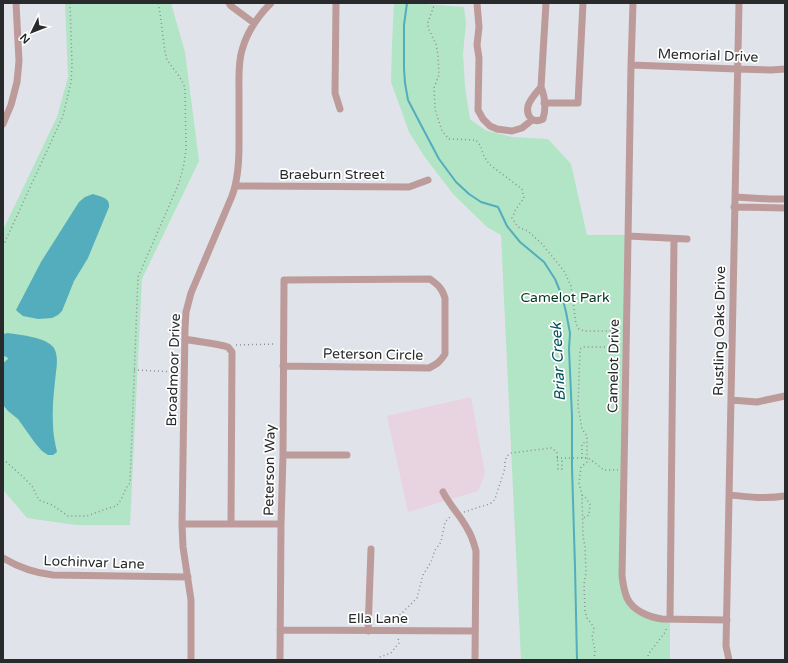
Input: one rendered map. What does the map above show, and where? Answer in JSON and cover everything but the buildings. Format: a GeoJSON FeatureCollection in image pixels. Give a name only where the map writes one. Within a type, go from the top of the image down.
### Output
{"type":"FeatureCollection","features":[{"type":"Feature","properties":{"kind":"street"},"geometry":{"type":"LineString","coordinates":[[3,124],[18,82],[19,61],[16,3]]}},
{"type":"Feature","properties":{"kind":"street"},"geometry":{"type":"LineString","coordinates":[[229,3],[254,23]]}},
{"type":"Feature","properties":{"kind":"street","name":"Broadmoor Drive"},"geometry":{"type":"LineString","coordinates":[[191,660],[191,608],[182,524],[186,312],[191,293],[235,186],[238,167],[239,79],[242,50],[254,23],[259,15],[271,3]]}},
{"type":"Feature","properties":{"kind":"street"},"geometry":{"type":"LineString","coordinates":[[336,3],[335,93],[340,109]]}},
{"type":"Feature","properties":{"kind":"street"},"geometry":{"type":"LineString","coordinates":[[477,3],[479,27],[477,44],[479,58],[478,110],[483,119],[490,126],[497,129],[512,131],[522,128],[532,120]]}},
{"type":"Feature","properties":{"kind":"street"},"geometry":{"type":"LineString","coordinates":[[541,87],[528,106],[529,116],[532,120],[538,122],[543,119],[544,114],[544,95],[541,87],[546,3]]}},
{"type":"Feature","properties":{"kind":"street"},"geometry":{"type":"LineString","coordinates":[[544,103],[578,103],[583,3]]}},
{"type":"Feature","properties":{"kind":"street","name":"Camelot Drive"},"geometry":{"type":"LineString","coordinates":[[633,3],[622,576],[624,590],[628,600],[635,607],[644,614],[653,618],[727,620]]}},
{"type":"Feature","properties":{"kind":"street","name":"Rustling Oaks Drive"},"geometry":{"type":"LineString","coordinates":[[729,660],[726,646],[739,3]]}},
{"type":"Feature","properties":{"kind":"street","name":"Memorial Drive"},"geometry":{"type":"LineString","coordinates":[[631,64],[737,69],[785,69]]}},
{"type":"Feature","properties":{"kind":"street","name":"Braeburn Street"},"geometry":{"type":"LineString","coordinates":[[235,186],[409,187],[428,180]]}},
{"type":"Feature","properties":{"kind":"street"},"geometry":{"type":"LineString","coordinates":[[735,197],[785,199]]}},
{"type":"Feature","properties":{"kind":"street"},"geometry":{"type":"LineString","coordinates":[[734,207],[785,208]]}},
{"type":"Feature","properties":{"kind":"street"},"geometry":{"type":"LineString","coordinates":[[628,236],[687,240]]}},
{"type":"Feature","properties":{"kind":"street"},"geometry":{"type":"LineString","coordinates":[[668,619],[674,239]]}},
{"type":"Feature","properties":{"kind":"street","name":"Peterson Circle"},"geometry":{"type":"LineString","coordinates":[[283,366],[429,368],[440,362],[445,354],[445,298],[443,290],[438,284],[430,279],[284,280]]}},
{"type":"Feature","properties":{"kind":"street","name":"Peterson Way"},"geometry":{"type":"LineString","coordinates":[[280,660],[284,280]]}},
{"type":"Feature","properties":{"kind":"street"},"geometry":{"type":"LineString","coordinates":[[185,339],[197,342],[221,344],[228,347],[232,352],[231,524]]}},
{"type":"Feature","properties":{"kind":"street"},"geometry":{"type":"LineString","coordinates":[[730,400],[757,402],[785,396]]}},
{"type":"Feature","properties":{"kind":"street"},"geometry":{"type":"LineString","coordinates":[[283,455],[347,455]]}},
{"type":"Feature","properties":{"kind":"street"},"geometry":{"type":"LineString","coordinates":[[443,492],[469,531],[476,551],[475,660]]}},
{"type":"Feature","properties":{"kind":"street"},"geometry":{"type":"LineString","coordinates":[[729,495],[754,498],[773,498],[785,496]]}},
{"type":"Feature","properties":{"kind":"street"},"geometry":{"type":"LineString","coordinates":[[182,524],[281,524]]}},
{"type":"Feature","properties":{"kind":"street"},"geometry":{"type":"LineString","coordinates":[[368,631],[370,549]]}},
{"type":"Feature","properties":{"kind":"street","name":"Lochinvar Lane"},"geometry":{"type":"LineString","coordinates":[[3,558],[21,567],[47,575],[188,577]]}},
{"type":"Feature","properties":{"kind":"street","name":"Ella Lane"},"geometry":{"type":"LineString","coordinates":[[280,630],[475,631]]}},
{"type":"Feature","properties":{"kind":"path"},"geometry":{"type":"LineString","coordinates":[[3,246],[63,116],[72,74],[70,3]]}},
{"type":"Feature","properties":{"kind":"path"},"geometry":{"type":"LineString","coordinates":[[3,459],[32,486],[39,500],[52,505],[68,516],[87,516],[116,506],[130,483],[138,277],[179,182],[184,164],[186,148],[185,88],[180,76],[167,60],[158,3]]}},
{"type":"Feature","properties":{"kind":"path"},"geometry":{"type":"LineString","coordinates":[[436,3],[428,22],[428,28],[436,44],[438,55],[439,75],[434,88],[435,109],[442,131],[450,139],[476,140],[490,164],[522,189],[524,198],[516,209],[512,218],[518,227],[528,231],[542,244],[564,271],[571,286],[576,324],[579,329],[584,331],[616,331],[619,332],[620,335]]}},
{"type":"Feature","properties":{"kind":"path"},"geometry":{"type":"LineString","coordinates":[[594,660],[595,650],[592,637],[594,629],[586,618],[585,610],[584,584],[586,573],[586,547],[583,536],[582,495],[578,483],[581,467],[587,462],[587,436],[582,429],[578,406],[580,349],[584,347],[617,345],[620,343]]}},
{"type":"Feature","properties":{"kind":"path"},"geometry":{"type":"LineString","coordinates":[[228,347],[239,344],[284,344]]}},
{"type":"Feature","properties":{"kind":"path"},"geometry":{"type":"LineString","coordinates":[[134,370],[185,372]]}},
{"type":"Feature","properties":{"kind":"path"},"geometry":{"type":"LineString","coordinates":[[582,458],[582,444],[583,442],[587,442]]}},
{"type":"Feature","properties":{"kind":"path"},"geometry":{"type":"LineString","coordinates":[[377,660],[380,657],[391,653],[398,643],[396,631],[400,615],[417,598],[423,575],[440,542],[445,522],[450,516],[493,502],[504,468],[504,462],[507,456],[511,453],[551,448],[557,452],[558,469],[562,469],[562,458]]}},
{"type":"Feature","properties":{"kind":"path"},"geometry":{"type":"LineString","coordinates":[[557,458],[587,458],[604,470],[624,470]]}},
{"type":"Feature","properties":{"kind":"path"},"geometry":{"type":"LineString","coordinates":[[582,495],[590,504],[589,515],[582,518]]}},
{"type":"Feature","properties":{"kind":"path"},"geometry":{"type":"LineString","coordinates":[[649,660],[648,655],[666,631],[668,619]]}},
{"type":"Feature","properties":{"kind":"shaded area"},"geometry":{"type":"Polygon","coordinates":[[[471,397],[485,473],[478,491],[408,512],[387,416],[471,397]]]}},
{"type":"Feature","properties":{"kind":"green space"},"geometry":{"type":"Polygon","coordinates":[[[65,3],[171,3],[185,52],[199,161],[142,279],[130,525],[76,525],[27,518],[3,490],[3,230],[57,117],[68,77],[65,3]]]}},
{"type":"Feature","properties":{"kind":"green space","name":"Camelot Park"},"geometry":{"type":"Polygon","coordinates":[[[394,3],[464,7],[466,23],[463,54],[465,87],[470,119],[485,130],[512,137],[548,139],[571,164],[587,235],[627,235],[622,576],[635,607],[670,619],[670,660],[521,660],[501,235],[487,227],[453,194],[424,156],[409,132],[391,82],[394,3]]]}},
{"type":"Feature","properties":{"kind":"water"},"geometry":{"type":"Polygon","coordinates":[[[93,194],[106,199],[109,207],[88,258],[74,281],[62,311],[52,318],[38,319],[23,316],[16,310],[41,262],[79,202],[85,197],[93,194]]]}},
{"type":"Feature","properties":{"kind":"water"},"geometry":{"type":"Polygon","coordinates":[[[8,333],[39,339],[50,344],[54,348],[57,363],[53,398],[53,418],[57,452],[53,455],[48,455],[42,451],[18,419],[3,405],[3,363],[8,359],[7,357],[3,356],[3,334],[8,333]]]}},
{"type":"Feature","properties":{"kind":"waterway","name":"Briar Creek"},"geometry":{"type":"LineString","coordinates":[[407,3],[404,25],[405,83],[408,100],[421,125],[439,159],[456,182],[469,194],[481,202],[498,207],[507,226],[520,242],[544,262],[555,279],[562,296],[570,333],[569,349],[572,416],[577,660]]}}]}
